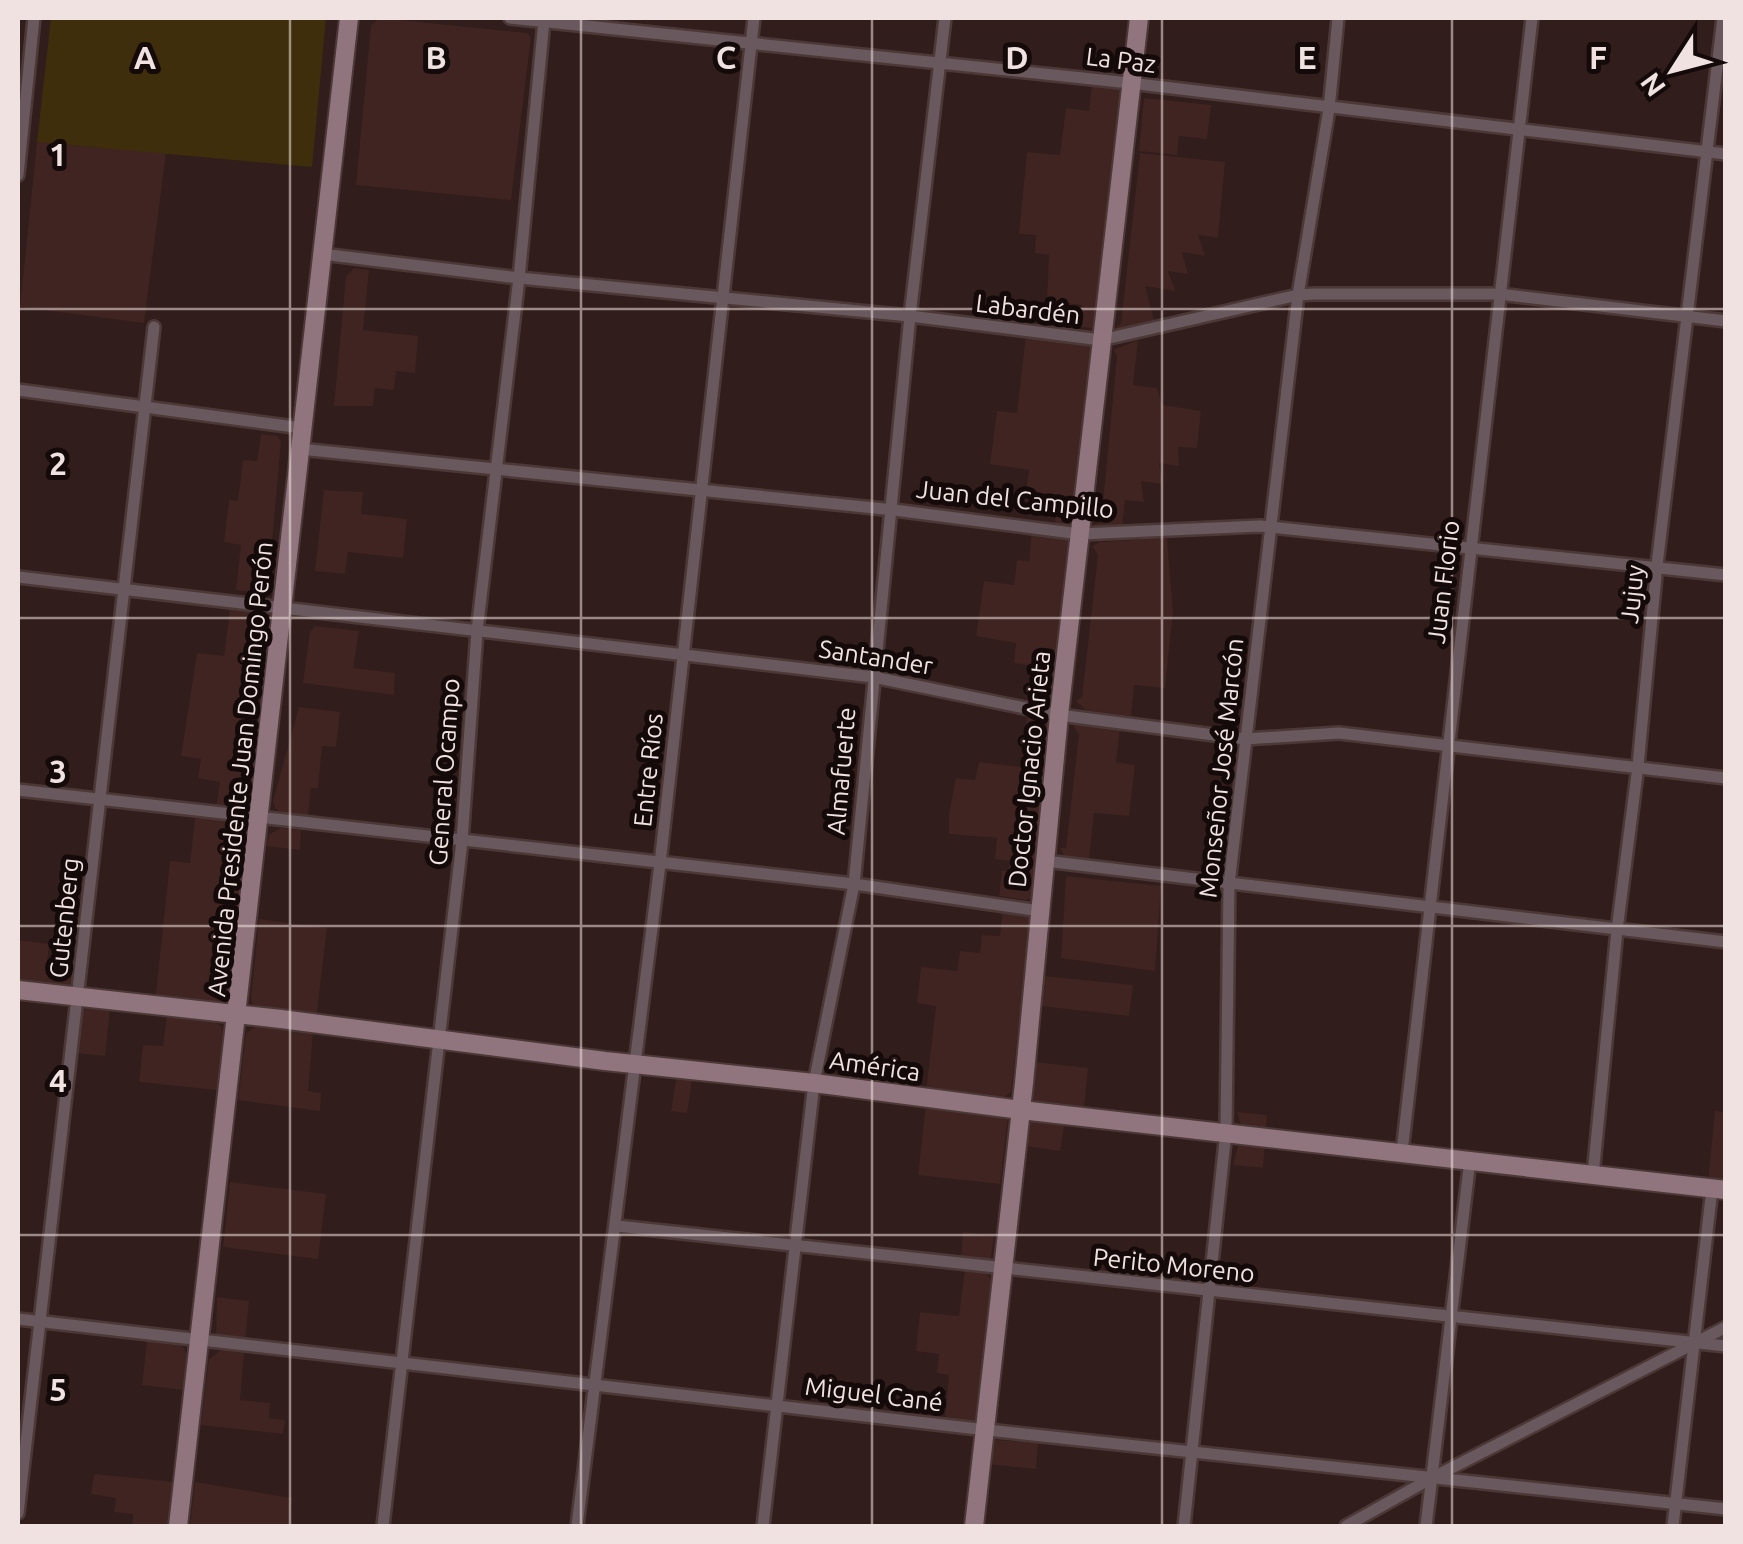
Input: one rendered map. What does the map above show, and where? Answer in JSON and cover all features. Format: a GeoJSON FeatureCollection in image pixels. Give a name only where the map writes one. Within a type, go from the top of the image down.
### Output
{"type":"FeatureCollection","features":[{"type":"Feature","properties":{"kind":"street"},"geometry":{"type":"LineString","coordinates":[[18,176],[22,104],[34,18]]}},
{"type":"Feature","properties":{"kind":"street","name":"Avenida Presidente Juan Domingo Perón"},"geometry":{"type":"LineString","coordinates":[[178,1526],[349,18]]}},
{"type":"Feature","properties":{"kind":"street","name":"La Paz"},"geometry":{"type":"LineString","coordinates":[[510,18],[560,20],[1130,83],[1726,154]]}},
{"type":"Feature","properties":{"kind":"street","name":"Entre Ríos"},"geometry":{"type":"LineString","coordinates":[[577,1526],[617,1226],[704,490],[754,18]]}},
{"type":"Feature","properties":{"kind":"street","name":"Almafuerte"},"geometry":{"type":"LineString","coordinates":[[763,1526],[814,1082],[854,884],[872,677],[894,510],[910,316],[945,18]]}},
{"type":"Feature","properties":{"kind":"street","name":"Doctor Ignacio Arieta"},"geometry":{"type":"LineString","coordinates":[[974,1526],[1139,18]]}},
{"type":"Feature","properties":{"kind":"street","name":"Monseñor José Marcón"},"geometry":{"type":"LineString","coordinates":[[1184,1526],[1226,1132],[1230,884],[1298,295],[1328,109],[1338,18]]}},
{"type":"Feature","properties":{"kind":"street","name":"Juan Florio"},"geometry":{"type":"LineString","coordinates":[[1402,1152],[1532,18]]}},
{"type":"Feature","properties":{"kind":"street","name":"Jujuy"},"geometry":{"type":"LineString","coordinates":[[1593,1175],[1656,566],[1723,18]]}},
{"type":"Feature","properties":{"kind":"street","name":"General Ocampo"},"geometry":{"type":"LineString","coordinates":[[383,1526],[441,1041],[478,630],[544,21]]}},
{"type":"Feature","properties":{"kind":"street","name":"Labardén"},"geometry":{"type":"LineString","coordinates":[[322,254],[1101,340],[1298,295],[1499,294],[1726,322]]}},
{"type":"Feature","properties":{"kind":"street","name":"Gutenberg"},"geometry":{"type":"LineString","coordinates":[[18,1513],[154,328]]}},
{"type":"Feature","properties":{"kind":"street"},"geometry":{"type":"LineString","coordinates":[[18,390],[302,428]]}},
{"type":"Feature","properties":{"kind":"street","name":"Juan del Campillo"},"geometry":{"type":"LineString","coordinates":[[300,449],[894,510],[1080,534],[1271,527],[1726,575]]}},
{"type":"Feature","properties":{"kind":"street","name":"Santander"},"geometry":{"type":"LineString","coordinates":[[18,577],[872,677],[1060,715],[1245,739],[1339,733],[1726,778]]}},
{"type":"Feature","properties":{"kind":"street"},"geometry":{"type":"LineString","coordinates":[[18,790],[854,884],[1040,911]]}},
{"type":"Feature","properties":{"kind":"street"},"geometry":{"type":"LineString","coordinates":[[1045,861],[1726,942]]}},
{"type":"Feature","properties":{"kind":"street","name":"América"},"geometry":{"type":"LineString","coordinates":[[18,990],[1719,1190]]}},
{"type":"Feature","properties":{"kind":"street"},"geometry":{"type":"LineString","coordinates":[[1426,1526],[1470,1160]]}},
{"type":"Feature","properties":{"kind":"street"},"geometry":{"type":"LineString","coordinates":[[1673,1526],[1694,1343],[1719,1190]]}},
{"type":"Feature","properties":{"kind":"street","name":"Perito Moreno"},"geometry":{"type":"LineString","coordinates":[[617,1226],[1726,1346]]}},
{"type":"Feature","properties":{"kind":"street","name":"Miguel Cané"},"geometry":{"type":"LineString","coordinates":[[18,1319],[987,1430],[1726,1508]]}},
{"type":"Feature","properties":{"kind":"street"},"geometry":{"type":"LineString","coordinates":[[1346,1526],[1430,1478],[1726,1327]]}},
{"type":"Feature","properties":{"kind":"shaded area"},"geometry":{"type":"Polygon","coordinates":[[[51,18],[326,18],[312,167],[37,142],[51,18]]]}},
{"type":"Feature","properties":{"kind":"shaded area"},"geometry":{"type":"Polygon","coordinates":[[[380,18],[527,33],[531,37],[511,200],[356,185],[371,25],[380,18]]]}},
{"type":"Feature","properties":{"kind":"shaded area"},"geometry":{"type":"Polygon","coordinates":[[[1092,85],[1120,88],[1124,95],[1098,325],[1093,328],[1080,327],[1082,305],[1047,301],[1049,255],[1035,253],[1036,235],[1019,234],[1027,152],[1060,155],[1066,108],[1089,111],[1092,85]]]}},
{"type":"Feature","properties":{"kind":"shaded area"},"geometry":{"type":"Polygon","coordinates":[[[1144,98],[1211,105],[1207,139],[1179,136],[1177,155],[1139,151],[1144,98]]]}},
{"type":"Feature","properties":{"kind":"shaded area"},"geometry":{"type":"Polygon","coordinates":[[[37,142],[166,153],[144,323],[20,307],[37,142]]]}},
{"type":"Feature","properties":{"kind":"shaded area"},"geometry":{"type":"Polygon","coordinates":[[[1140,153],[1225,162],[1218,238],[1198,235],[1205,256],[1182,252],[1188,274],[1168,271],[1175,291],[1145,286],[1155,324],[1118,331],[1116,326],[1121,324],[1140,153]]]}},
{"type":"Feature","properties":{"kind":"shaded area"},"geometry":{"type":"Polygon","coordinates":[[[354,268],[369,270],[363,330],[418,336],[415,373],[396,371],[394,390],[375,388],[373,406],[334,406],[346,277],[354,268]]]}},
{"type":"Feature","properties":{"kind":"shaded area"},"geometry":{"type":"Polygon","coordinates":[[[1026,334],[1094,342],[1071,525],[1055,524],[1057,495],[1026,491],[1029,470],[990,464],[997,411],[1017,413],[1026,334]]]}},
{"type":"Feature","properties":{"kind":"shaded area"},"geometry":{"type":"Polygon","coordinates":[[[1138,340],[1133,385],[1157,388],[1162,405],[1201,411],[1197,448],[1178,447],[1179,466],[1159,463],[1162,484],[1141,481],[1144,502],[1125,500],[1122,527],[1099,529],[1094,524],[1101,523],[1117,356],[1113,350],[1138,340]]]}},
{"type":"Feature","properties":{"kind":"shaded area"},"geometry":{"type":"Polygon","coordinates":[[[261,434],[277,436],[281,441],[268,589],[261,593],[236,590],[241,545],[224,542],[229,500],[238,501],[243,460],[257,461],[261,434]]]}},
{"type":"Feature","properties":{"kind":"shaded area"},"geometry":{"type":"Polygon","coordinates":[[[324,490],[363,492],[361,514],[407,519],[403,558],[348,552],[345,574],[315,571],[324,490]]]}},
{"type":"Feature","properties":{"kind":"shaded area"},"geometry":{"type":"Polygon","coordinates":[[[1032,529],[1068,534],[1074,542],[1051,705],[1026,701],[1031,666],[1014,663],[1016,643],[976,636],[984,581],[1014,585],[1017,560],[1029,561],[1032,529]]]}},
{"type":"Feature","properties":{"kind":"shaded area"},"geometry":{"type":"Polygon","coordinates":[[[1167,538],[1173,612],[1165,688],[1134,685],[1131,716],[1086,710],[1076,701],[1082,697],[1098,555],[1092,546],[1100,542],[1167,538]]]}},
{"type":"Feature","properties":{"kind":"shaded area"},"geometry":{"type":"Polygon","coordinates":[[[230,608],[262,612],[269,621],[245,801],[240,810],[216,808],[220,782],[198,778],[201,759],[181,756],[197,653],[224,656],[230,608]]]}},
{"type":"Feature","properties":{"kind":"shaded area"},"geometry":{"type":"Polygon","coordinates":[[[315,626],[359,631],[353,668],[395,673],[394,695],[303,683],[310,632],[315,626]]]}},
{"type":"Feature","properties":{"kind":"shaded area"},"geometry":{"type":"Polygon","coordinates":[[[299,707],[340,712],[336,747],[322,746],[318,788],[311,788],[308,816],[284,814],[273,801],[299,707]]]}},
{"type":"Feature","properties":{"kind":"shaded area"},"geometry":{"type":"Polygon","coordinates":[[[1027,717],[1045,719],[1051,724],[1035,896],[1026,900],[999,896],[1002,871],[1008,871],[1010,861],[995,859],[997,838],[949,834],[949,814],[956,778],[975,780],[979,762],[1021,767],[1027,717]]]}},
{"type":"Feature","properties":{"kind":"shaded area"},"geometry":{"type":"Polygon","coordinates":[[[1080,723],[1120,728],[1116,762],[1135,765],[1129,816],[1094,813],[1089,860],[1065,857],[1060,848],[1066,848],[1079,734],[1073,726],[1080,723]]]}},
{"type":"Feature","properties":{"kind":"shaded area"},"geometry":{"type":"Polygon","coordinates":[[[195,818],[235,821],[246,833],[228,998],[223,1006],[155,1002],[170,861],[190,863],[195,818]]]}},
{"type":"Feature","properties":{"kind":"shaded area"},"geometry":{"type":"Polygon","coordinates":[[[281,828],[301,830],[300,850],[266,846],[270,834],[281,828]]]}},
{"type":"Feature","properties":{"kind":"shaded area"},"geometry":{"type":"Polygon","coordinates":[[[1066,876],[1161,886],[1155,971],[1061,958],[1066,876]]]}},
{"type":"Feature","properties":{"kind":"shaded area"},"geometry":{"type":"Polygon","coordinates":[[[1003,908],[1026,913],[1030,920],[1011,1092],[1001,1099],[926,1091],[936,1006],[917,1003],[921,967],[957,971],[960,951],[980,953],[982,935],[1000,936],[1003,908]]]}},
{"type":"Feature","properties":{"kind":"shaded area"},"geometry":{"type":"Polygon","coordinates":[[[259,919],[327,928],[316,1020],[253,1007],[259,919]]]}},
{"type":"Feature","properties":{"kind":"shaded area"},"geometry":{"type":"Polygon","coordinates":[[[18,940],[49,944],[47,964],[72,967],[70,985],[64,990],[18,984],[18,940]]]}},
{"type":"Feature","properties":{"kind":"shaded area"},"geometry":{"type":"Polygon","coordinates":[[[1044,976],[1133,985],[1129,1016],[1040,1006],[1044,976]]]}},
{"type":"Feature","properties":{"kind":"shaded area"},"geometry":{"type":"Polygon","coordinates":[[[88,1006],[110,1009],[105,1056],[75,1053],[81,1013],[88,1006]]]}},
{"type":"Feature","properties":{"kind":"shaded area"},"geometry":{"type":"Polygon","coordinates":[[[167,1015],[212,1020],[221,1026],[217,1090],[139,1082],[143,1045],[163,1046],[167,1015]]]}},
{"type":"Feature","properties":{"kind":"shaded area"},"geometry":{"type":"Polygon","coordinates":[[[255,1027],[313,1032],[308,1091],[321,1093],[320,1111],[238,1100],[246,1033],[255,1027]]]}},
{"type":"Feature","properties":{"kind":"shaded area"},"geometry":{"type":"Polygon","coordinates":[[[1034,1062],[1088,1068],[1084,1109],[1036,1103],[1031,1091],[1034,1062]]]}},
{"type":"Feature","properties":{"kind":"shaded area"},"geometry":{"type":"Polygon","coordinates":[[[677,1073],[693,1075],[687,1113],[671,1111],[677,1073]]]}},
{"type":"Feature","properties":{"kind":"shaded area"},"geometry":{"type":"Polygon","coordinates":[[[926,1103],[1004,1114],[1008,1118],[1000,1184],[918,1175],[926,1103]]]}},
{"type":"Feature","properties":{"kind":"shaded area"},"geometry":{"type":"Polygon","coordinates":[[[1715,1111],[1725,1112],[1725,1183],[1708,1181],[1715,1111]]]}},
{"type":"Feature","properties":{"kind":"shaded area"},"geometry":{"type":"Polygon","coordinates":[[[1237,1112],[1267,1115],[1266,1130],[1241,1125],[1237,1112]]]}},
{"type":"Feature","properties":{"kind":"shaded area"},"geometry":{"type":"Polygon","coordinates":[[[1033,1118],[1065,1120],[1060,1151],[1025,1146],[1028,1122],[1033,1118]]]}},
{"type":"Feature","properties":{"kind":"shaded area"},"geometry":{"type":"Polygon","coordinates":[[[1239,1142],[1265,1143],[1263,1168],[1233,1165],[1239,1142]]]}},
{"type":"Feature","properties":{"kind":"shaded area"},"geometry":{"type":"Polygon","coordinates":[[[230,1182],[326,1194],[318,1259],[223,1247],[230,1182]]]}},
{"type":"Feature","properties":{"kind":"shaded area"},"geometry":{"type":"Polygon","coordinates":[[[963,1232],[994,1235],[987,1261],[961,1258],[963,1232]]]}},
{"type":"Feature","properties":{"kind":"shaded area"},"geometry":{"type":"Polygon","coordinates":[[[965,1268],[983,1270],[994,1283],[978,1418],[970,1423],[945,1420],[949,1375],[937,1373],[939,1354],[916,1351],[920,1312],[959,1316],[965,1268]]]}},
{"type":"Feature","properties":{"kind":"shaded area"},"geometry":{"type":"Polygon","coordinates":[[[217,1297],[249,1301],[245,1341],[216,1335],[217,1297]]]}},
{"type":"Feature","properties":{"kind":"shaded area"},"geometry":{"type":"Polygon","coordinates":[[[147,1341],[179,1344],[184,1348],[184,1390],[142,1385],[147,1341]]]}},
{"type":"Feature","properties":{"kind":"shaded area"},"geometry":{"type":"Polygon","coordinates":[[[221,1350],[244,1353],[240,1400],[270,1403],[269,1418],[285,1420],[283,1434],[201,1425],[209,1359],[221,1350]]]}},
{"type":"Feature","properties":{"kind":"shaded area"},"geometry":{"type":"Polygon","coordinates":[[[996,1440],[1038,1443],[1036,1469],[988,1464],[990,1446],[996,1440]]]}},
{"type":"Feature","properties":{"kind":"shaded area"},"geometry":{"type":"Polygon","coordinates":[[[94,1474],[175,1482],[169,1526],[132,1526],[133,1514],[114,1512],[116,1498],[91,1494],[94,1474]]]}},
{"type":"Feature","properties":{"kind":"shaded area"},"geometry":{"type":"Polygon","coordinates":[[[195,1482],[292,1498],[289,1526],[190,1526],[195,1482]]]}}]}
